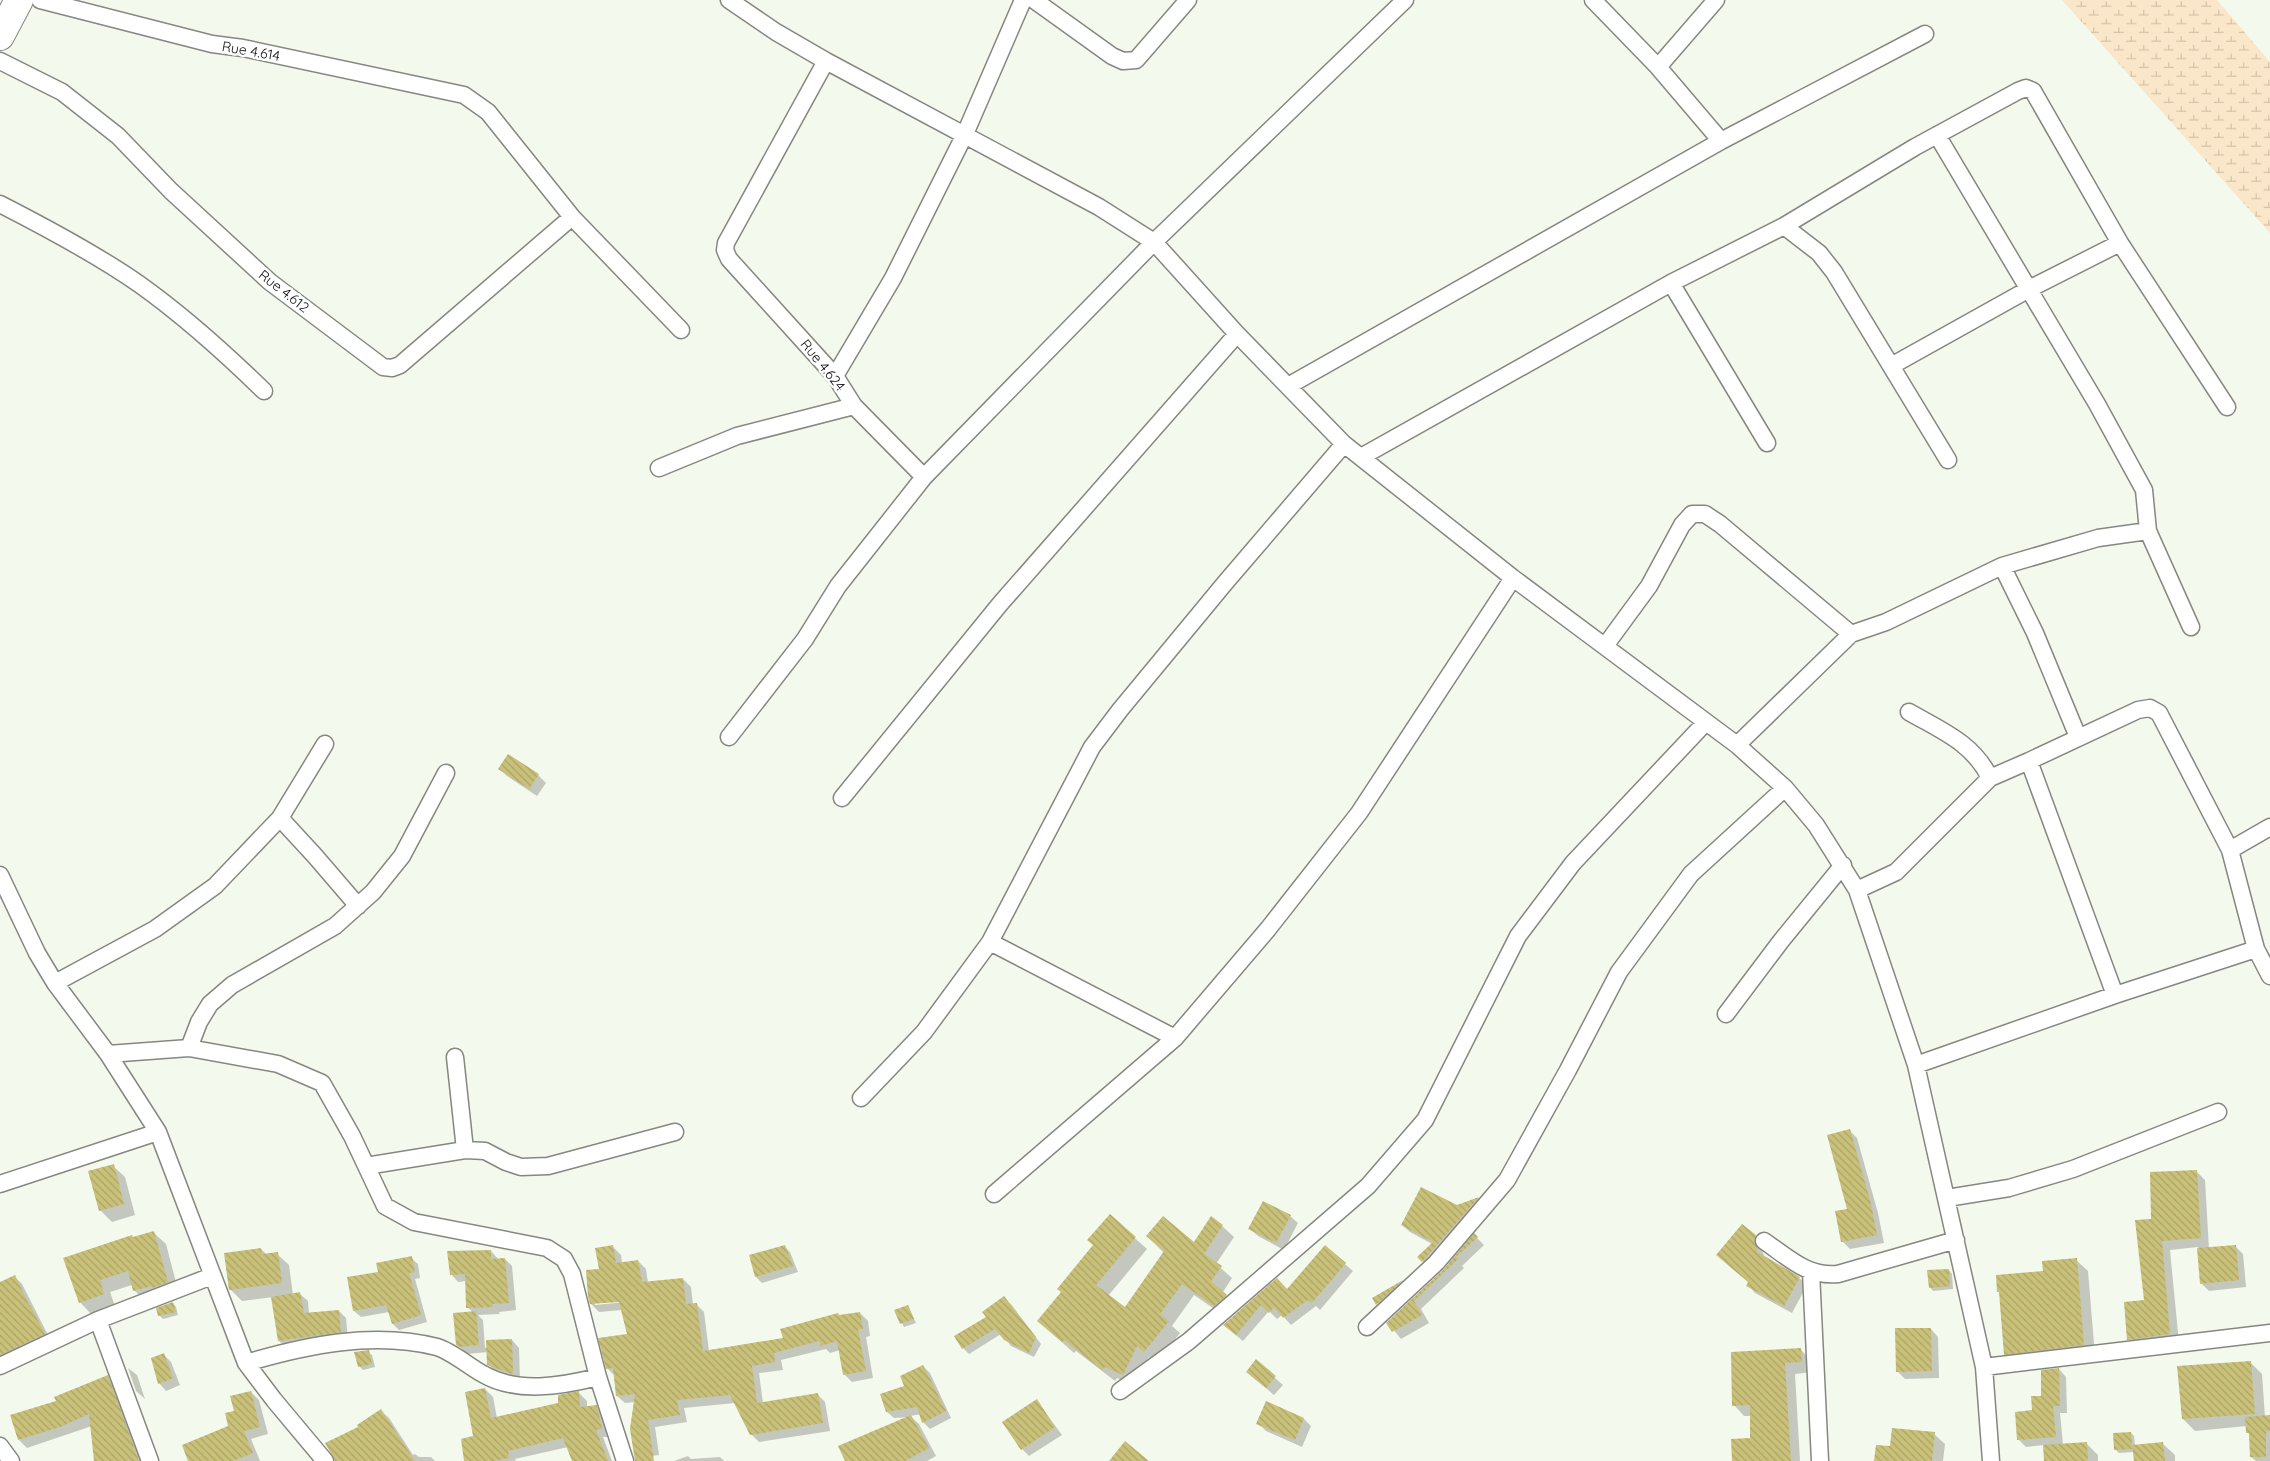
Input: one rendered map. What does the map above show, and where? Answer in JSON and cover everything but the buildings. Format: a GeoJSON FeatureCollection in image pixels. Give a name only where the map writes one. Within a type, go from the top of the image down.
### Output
{"type":"FeatureCollection","features":[{"type":"Feature","properties":{"kind":"highway"},"geometry":{"type":"LineString","coordinates":[[0,36],[18,0]]}},
{"type":"Feature","properties":{"kind":"street","name":"Rue 4.614"},"geometry":{"type":"LineString","coordinates":[[40,0],[212,44],[243,48],[464,95],[488,112],[572,217]]}},
{"type":"Feature","properties":{"kind":"street"},"geometry":{"type":"LineString","coordinates":[[730,0],[776,32],[826,61],[965,134],[1099,208],[1154,242],[1237,334],[1344,444],[1513,578],[1737,745],[1785,788],[1816,825],[1857,890],[1916,1065],[1984,1367],[1991,1461]]}},
{"type":"Feature","properties":{"kind":"street"},"geometry":{"type":"LineString","coordinates":[[836,376],[893,278],[965,134],[1023,0]]}},
{"type":"Feature","properties":{"kind":"street"},"geometry":{"type":"LineString","coordinates":[[1034,0],[1112,56],[1123,61],[1136,60],[1188,0]]}},
{"type":"Feature","properties":{"kind":"street"},"geometry":{"type":"LineString","coordinates":[[729,737],[805,639],[838,586],[924,477],[1154,242],[1405,0]]}},
{"type":"Feature","properties":{"kind":"street"},"geometry":{"type":"LineString","coordinates":[[1593,0],[1658,67],[1721,141]]}},
{"type":"Feature","properties":{"kind":"street"},"geometry":{"type":"LineString","coordinates":[[1658,67],[1716,0]]}},
{"type":"Feature","properties":{"kind":"street"},"geometry":{"type":"LineString","coordinates":[[1288,386],[1721,141],[1925,34]]}},
{"type":"Feature","properties":{"kind":"street","name":"Rue 4.612"},"geometry":{"type":"LineString","coordinates":[[0,61],[62,92],[118,136],[171,191],[270,282],[383,367],[392,368],[400,365],[572,217]]}},
{"type":"Feature","properties":{"kind":"street","name":"Rue 4.624"},"geometry":{"type":"LineString","coordinates":[[826,61],[726,243],[725,250],[730,259],[836,376],[854,406],[924,477]]}},
{"type":"Feature","properties":{"kind":"street"},"geometry":{"type":"LineString","coordinates":[[1362,457],[1672,282],[1784,226],[1937,135],[2026,88],[2032,91],[2120,242],[2227,406]]}},
{"type":"Feature","properties":{"kind":"street"},"geometry":{"type":"LineString","coordinates":[[1937,135],[2097,404],[2144,490],[2148,531],[2191,627]]}},
{"type":"Feature","properties":{"kind":"street"},"geometry":{"type":"LineString","coordinates":[[0,204],[47,228],[138,284],[212,341],[264,391]]}},
{"type":"Feature","properties":{"kind":"street"},"geometry":{"type":"LineString","coordinates":[[572,217],[681,330]]}},
{"type":"Feature","properties":{"kind":"street"},"geometry":{"type":"LineString","coordinates":[[1784,226],[1819,253],[1834,272],[1948,460]]}},
{"type":"Feature","properties":{"kind":"street"},"geometry":{"type":"LineString","coordinates":[[1891,366],[2029,289],[2120,242]]}},
{"type":"Feature","properties":{"kind":"street"},"geometry":{"type":"LineString","coordinates":[[1672,282],[1767,443]]}},
{"type":"Feature","properties":{"kind":"street"},"geometry":{"type":"LineString","coordinates":[[842,798],[1000,604],[1237,334]]}},
{"type":"Feature","properties":{"kind":"street"},"geometry":{"type":"LineString","coordinates":[[659,468],[737,436],[854,406]]}},
{"type":"Feature","properties":{"kind":"street"},"geometry":{"type":"LineString","coordinates":[[861,1098],[924,1032],[990,942],[1092,747],[1120,710],[1225,583],[1344,444]]}},
{"type":"Feature","properties":{"kind":"street"},"geometry":{"type":"LineString","coordinates":[[1605,646],[1649,586],[1682,525],[1692,514],[1705,514],[1720,524],[1851,634]]}},
{"type":"Feature","properties":{"kind":"street"},"geometry":{"type":"LineString","coordinates":[[1737,745],[1851,634],[1886,622],[2002,566],[2098,538],[2148,531]]}},
{"type":"Feature","properties":{"kind":"street"},"geometry":{"type":"LineString","coordinates":[[2002,566],[2035,633],[2078,737]]}},
{"type":"Feature","properties":{"kind":"street"},"geometry":{"type":"LineString","coordinates":[[994,1194],[1175,1038],[1268,929],[1359,813],[1513,578]]}},
{"type":"Feature","properties":{"kind":"street"},"geometry":{"type":"LineString","coordinates":[[1857,890],[1896,872],[1990,778],[2138,710],[2150,708],[2159,713],[2230,850],[2256,949],[2270,979]]}},
{"type":"Feature","properties":{"kind":"street"},"geometry":{"type":"LineString","coordinates":[[1909,712],[1964,743],[1982,763],[1990,778]]}},
{"type":"Feature","properties":{"kind":"street"},"geometry":{"type":"LineString","coordinates":[[1120,1391],[1189,1341],[1368,1186],[1425,1120],[1518,936],[1574,863],[1706,723]]}},
{"type":"Feature","properties":{"kind":"street"},"geometry":{"type":"LineString","coordinates":[[55,983],[155,928],[214,886],[280,818],[325,744]]}},
{"type":"Feature","properties":{"kind":"street"},"geometry":{"type":"LineString","coordinates":[[2029,761],[2115,995]]}},
{"type":"Feature","properties":{"kind":"street"},"geometry":{"type":"LineString","coordinates":[[189,1048],[199,1022],[210,1004],[232,985],[335,926],[373,892],[402,856],[446,773]]}},
{"type":"Feature","properties":{"kind":"street"},"geometry":{"type":"LineString","coordinates":[[1367,1327],[1436,1263],[1507,1180],[1568,1070],[1619,972],[1691,874],[1785,788]]}},
{"type":"Feature","properties":{"kind":"street"},"geometry":{"type":"LineString","coordinates":[[280,818],[358,906]]}},
{"type":"Feature","properties":{"kind":"street"},"geometry":{"type":"LineString","coordinates":[[2230,850],[2270,827]]}},
{"type":"Feature","properties":{"kind":"street"},"geometry":{"type":"LineString","coordinates":[[1726,1014],[1781,941],[1843,865]]}},
{"type":"Feature","properties":{"kind":"street"},"geometry":{"type":"LineString","coordinates":[[0,875],[37,954],[55,983],[108,1054],[158,1132],[246,1363],[325,1461]]}},
{"type":"Feature","properties":{"kind":"street"},"geometry":{"type":"LineString","coordinates":[[990,942],[1175,1038]]}},
{"type":"Feature","properties":{"kind":"street"},"geometry":{"type":"LineString","coordinates":[[1916,1065],[2115,995],[2256,949]]}},
{"type":"Feature","properties":{"kind":"street"},"geometry":{"type":"LineString","coordinates":[[108,1054],[189,1048],[278,1064],[322,1082],[385,1206],[414,1222],[547,1248],[564,1259],[572,1274],[598,1377],[625,1461]]}},
{"type":"Feature","properties":{"kind":"street"},"geometry":{"type":"LineString","coordinates":[[455,1057],[466,1150]]}},
{"type":"Feature","properties":{"kind":"street"},"geometry":{"type":"LineString","coordinates":[[1947,1198],[2009,1188],[2073,1169],[2218,1112]]}},
{"type":"Feature","properties":{"kind":"street"},"geometry":{"type":"LineString","coordinates":[[0,1184],[158,1132]]}},
{"type":"Feature","properties":{"kind":"street"},"geometry":{"type":"LineString","coordinates":[[366,1166],[466,1150],[485,1151],[506,1162],[521,1167],[548,1166],[675,1132]]}},
{"type":"Feature","properties":{"kind":"street"},"geometry":{"type":"LineString","coordinates":[[1764,1242],[1811,1272],[1824,1275],[1838,1274],[1956,1240]]}},
{"type":"Feature","properties":{"kind":"street"},"geometry":{"type":"LineString","coordinates":[[1811,1272],[1820,1461]]}},
{"type":"Feature","properties":{"kind":"street"},"geometry":{"type":"LineString","coordinates":[[0,1366],[98,1320],[212,1276]]}},
{"type":"Feature","properties":{"kind":"street"},"geometry":{"type":"LineString","coordinates":[[98,1320],[150,1461]]}},
{"type":"Feature","properties":{"kind":"street"},"geometry":{"type":"LineString","coordinates":[[1984,1367],[2270,1333]]}},
{"type":"Feature","properties":{"kind":"street"},"geometry":{"type":"LineString","coordinates":[[246,1363],[298,1348],[379,1339],[438,1347],[485,1376],[524,1387],[568,1385],[598,1377]]}},
{"type":"Feature","properties":{"kind":"street"},"geometry":{"type":"LineString","coordinates":[[0,1446],[11,1461]]}},
{"type":"Feature","properties":{"kind":"green space"},"geometry":{"type":"Polygon","coordinates":[[[2062,0],[2217,0],[2270,62],[2270,233],[2062,0]]]}}]}
